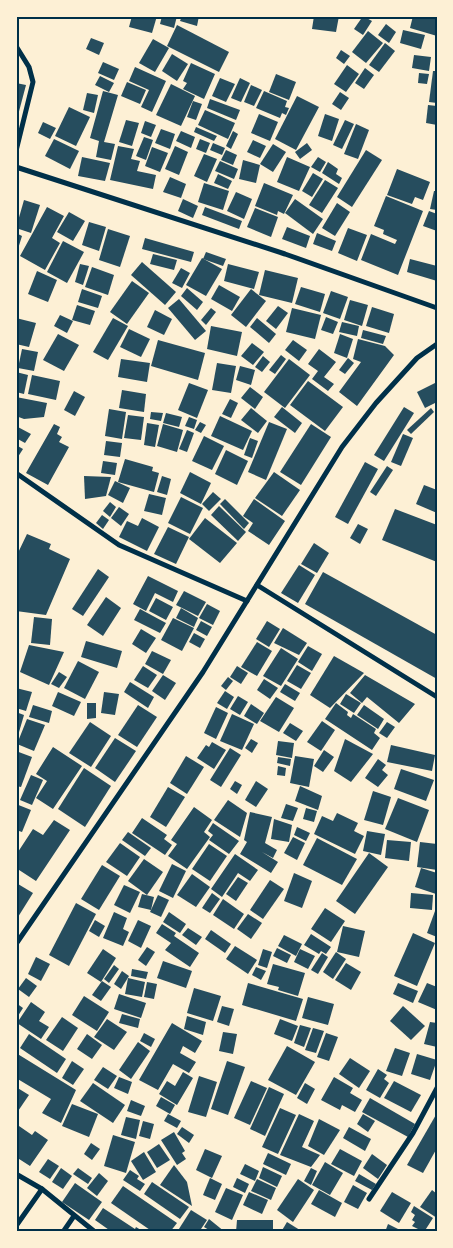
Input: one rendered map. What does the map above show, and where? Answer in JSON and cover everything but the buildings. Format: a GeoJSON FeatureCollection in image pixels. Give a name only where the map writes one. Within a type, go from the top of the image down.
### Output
{"type":"FeatureCollection","features":[{"type":"Feature","properties":{"kind":"street"},"geometry":{"type":"LineString","coordinates":[[16,46],[29,67],[33,82],[16,151]]}},
{"type":"Feature","properties":{"kind":"street"},"geometry":{"type":"LineString","coordinates":[[16,167],[285,254],[437,308]]}},
{"type":"Feature","properties":{"kind":"street"},"geometry":{"type":"LineString","coordinates":[[16,944],[203,672],[342,447],[376,403],[416,358],[437,344]]}},
{"type":"Feature","properties":{"kind":"street"},"geometry":{"type":"LineString","coordinates":[[16,473],[118,545],[247,601]]}},
{"type":"Feature","properties":{"kind":"street"},"geometry":{"type":"LineString","coordinates":[[257,585],[437,698]]}},
{"type":"Feature","properties":{"kind":"street"},"geometry":{"type":"LineString","coordinates":[[369,1199],[413,1134],[437,1088]]}},
{"type":"Feature","properties":{"kind":"street"},"geometry":{"type":"LineString","coordinates":[[16,1174],[42,1189],[95,1232]]}},
{"type":"Feature","properties":{"kind":"street"},"geometry":{"type":"LineString","coordinates":[[16,1226],[42,1189]]}},
{"type":"Feature","properties":{"kind":"street"},"geometry":{"type":"LineString","coordinates":[[63,1232],[74,1216]]}}]}
